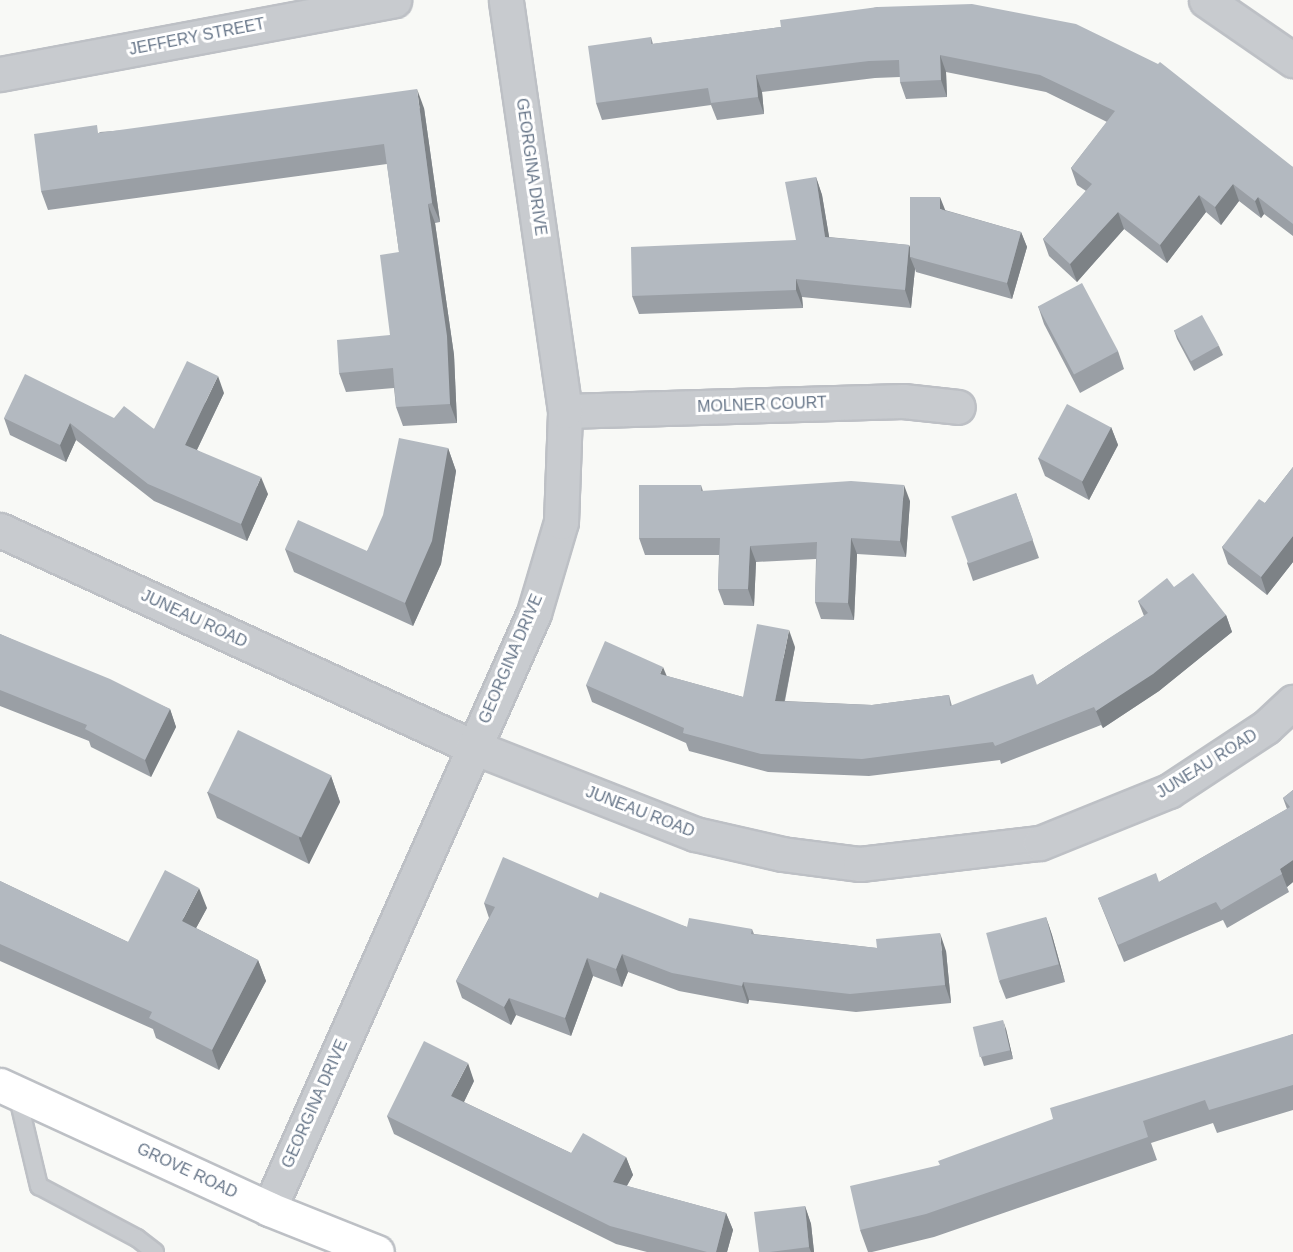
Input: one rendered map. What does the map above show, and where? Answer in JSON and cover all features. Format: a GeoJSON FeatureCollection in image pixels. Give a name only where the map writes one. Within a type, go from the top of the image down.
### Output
{"type":"FeatureCollection","features":[{"type":"Feature","properties":{"kind":"main road","name":"GROVE ROAD"},"geometry":{"type":"LineString","coordinates":[[9,1089],[269,1209],[377,1252]]}},
{"type":"Feature","properties":{"kind":"street","name":"JEFFERY STREET"},"geometry":{"type":"LineString","coordinates":[[0,74],[394,0]]}},
{"type":"Feature","properties":{"kind":"street","name":"GEORGINA DRIVE"},"geometry":{"type":"LineString","coordinates":[[269,1209],[534,613],[561,522],[565,411],[506,0]]}},
{"type":"Feature","properties":{"kind":"street"},"geometry":{"type":"LineString","coordinates":[[1206,0],[1293,60]]}},
{"type":"Feature","properties":{"kind":"street","name":"MOLNER COURT"},"geometry":{"type":"LineString","coordinates":[[565,411],[903,401],[958,407]]}},
{"type":"Feature","properties":{"kind":"street","name":"JUNEAU ROAD"},"geometry":{"type":"LineString","coordinates":[[0,530],[474,747],[695,834],[782,854],[860,864],[1040,843],[1169,791],[1266,727],[1293,702]]}},
{"type":"Feature","properties":{"kind":"lane"},"geometry":{"type":"LineString","coordinates":[[9,1089],[39,1186],[137,1238],[155,1252]]}},
{"type":"Feature","properties":{"kind":"building"},"geometry":{"type":"Polygon","coordinates":[[[972,4],[1076,24],[1158,64],[1160,62],[1293,167],[1293,224],[1258,197],[1255,201],[1233,184],[1215,207],[1199,195],[1160,245],[1118,212],[1070,264],[1043,239],[1092,184],[1071,168],[1115,111],[1040,75],[940,55],[941,80],[900,82],[899,60],[869,61],[756,75],[758,97],[711,103],[708,88],[596,103],[588,46],[651,37],[651,44],[781,27],[780,20],[878,7],[972,4]]]}},
{"type":"Feature","properties":{"kind":"building"},"geometry":{"type":"Polygon","coordinates":[[[417,89],[432,203],[428,204],[447,336],[450,404],[396,407],[393,368],[339,373],[337,340],[390,335],[380,255],[399,252],[384,144],[41,191],[34,134],[97,125],[98,133],[417,89]]]}},
{"type":"Feature","properties":{"kind":"building"},"geometry":{"type":"Polygon","coordinates":[[[816,177],[825,237],[909,245],[905,290],[796,279],[796,290],[632,296],[631,247],[796,240],[785,182],[816,177]]]}},
{"type":"Feature","properties":{"kind":"building"},"geometry":{"type":"Polygon","coordinates":[[[910,197],[940,197],[940,209],[1021,232],[1007,283],[910,257],[910,197]]]}},
{"type":"Feature","properties":{"kind":"building"},"geometry":{"type":"Polygon","coordinates":[[[1082,283],[1118,351],[1074,374],[1038,306],[1082,283]]]}},
{"type":"Feature","properties":{"kind":"building"},"geometry":{"type":"Polygon","coordinates":[[[1202,315],[1219,346],[1191,361],[1174,331],[1202,315]]]}},
{"type":"Feature","properties":{"kind":"building"},"geometry":{"type":"Polygon","coordinates":[[[187,361],[218,376],[185,445],[261,477],[241,524],[148,484],[70,423],[60,445],[4,418],[25,374],[114,418],[124,406],[154,429],[187,361]]]}},
{"type":"Feature","properties":{"kind":"building"},"geometry":{"type":"Polygon","coordinates":[[[1067,404],[1111,427],[1083,481],[1038,458],[1067,404]]]}},
{"type":"Feature","properties":{"kind":"building"},"geometry":{"type":"Polygon","coordinates":[[[399,438],[448,448],[432,541],[405,603],[285,549],[298,520],[367,551],[383,515],[399,438]]]}},
{"type":"Feature","properties":{"kind":"building"},"geometry":{"type":"Polygon","coordinates":[[[1293,467],[1293,536],[1261,577],[1222,547],[1259,499],[1265,503],[1293,467]]]}},
{"type":"Feature","properties":{"kind":"building"},"geometry":{"type":"Polygon","coordinates":[[[851,481],[904,485],[900,541],[851,538],[848,603],[815,602],[817,542],[750,546],[748,589],[718,589],[720,538],[639,538],[639,485],[701,485],[701,491],[851,481]]]}},
{"type":"Feature","properties":{"kind":"building"},"geometry":{"type":"Polygon","coordinates":[[[1016,493],[1033,540],[968,564],[951,517],[1016,493]]]}},
{"type":"Feature","properties":{"kind":"building"},"geometry":{"type":"Polygon","coordinates":[[[1193,573],[1226,615],[1153,674],[1096,711],[1094,707],[995,746],[993,742],[862,759],[761,754],[683,733],[684,728],[586,685],[605,641],[663,667],[660,674],[743,697],[757,624],[789,630],[775,701],[872,705],[949,695],[950,706],[1033,674],[1037,685],[1148,613],[1138,601],[1167,578],[1174,587],[1193,573]]]}},
{"type":"Feature","properties":{"kind":"building"},"geometry":{"type":"Polygon","coordinates":[[[0,634],[110,679],[170,709],[145,760],[85,729],[87,725],[0,690],[0,634]]]}},
{"type":"Feature","properties":{"kind":"building"},"geometry":{"type":"Polygon","coordinates":[[[238,730],[331,776],[301,838],[208,792],[238,730]]]}},
{"type":"Feature","properties":{"kind":"building"},"geometry":{"type":"Polygon","coordinates":[[[1293,790],[1293,860],[1280,869],[1282,874],[1221,910],[1216,902],[1118,945],[1098,898],[1156,873],[1159,882],[1290,807],[1283,798],[1293,790]]]}},
{"type":"Feature","properties":{"kind":"building"},"geometry":{"type":"Polygon","coordinates":[[[503,857],[598,898],[600,892],[687,927],[689,918],[752,929],[751,934],[877,948],[876,939],[940,933],[945,985],[850,994],[743,982],[742,986],[672,973],[622,954],[616,969],[587,958],[565,1018],[509,998],[504,1007],[456,981],[495,907],[484,903],[503,857]]]}},
{"type":"Feature","properties":{"kind":"building"},"geometry":{"type":"Polygon","coordinates":[[[165,870],[199,888],[182,921],[258,960],[212,1050],[149,1018],[152,1012],[0,944],[0,881],[128,942],[165,870]]]}},
{"type":"Feature","properties":{"kind":"building"},"geometry":{"type":"Polygon","coordinates":[[[1046,917],[1059,964],[999,980],[986,933],[1046,917]]]}},
{"type":"Feature","properties":{"kind":"building"},"geometry":{"type":"Polygon","coordinates":[[[1003,1020],[1010,1050],[980,1057],[973,1027],[1003,1020]]]}},
{"type":"Feature","properties":{"kind":"building"},"geometry":{"type":"Polygon","coordinates":[[[1293,1034],[1293,1085],[1209,1110],[1205,1100],[1143,1121],[1148,1137],[926,1214],[860,1230],[850,1186],[940,1165],[938,1161],[1053,1119],[1050,1108],[1293,1034]]]}},
{"type":"Feature","properties":{"kind":"building"},"geometry":{"type":"Polygon","coordinates":[[[424,1041],[468,1063],[451,1096],[571,1153],[583,1133],[626,1157],[613,1182],[726,1213],[716,1252],[707,1252],[610,1226],[387,1116],[424,1041]]]}},
{"type":"Feature","properties":{"kind":"building"},"geometry":{"type":"Polygon","coordinates":[[[805,1206],[809,1247],[759,1252],[754,1212],[805,1206]]]}}]}
